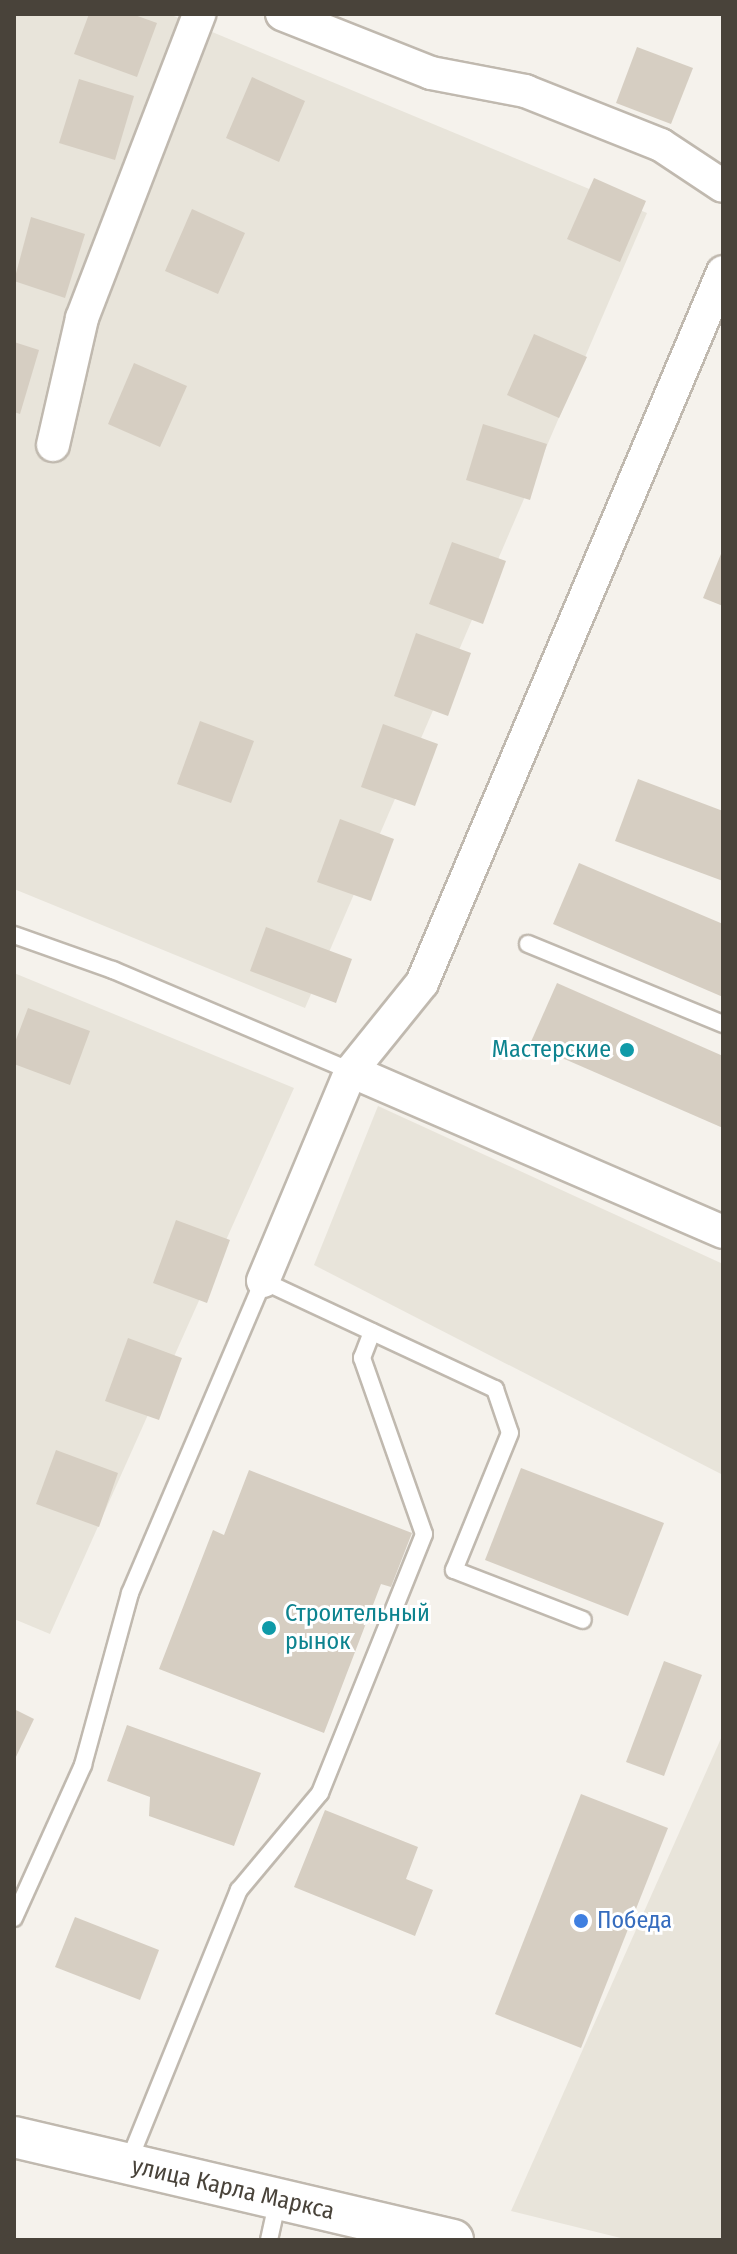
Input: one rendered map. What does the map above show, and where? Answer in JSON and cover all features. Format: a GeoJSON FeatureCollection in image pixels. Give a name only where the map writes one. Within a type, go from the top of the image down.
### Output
{"type":"FeatureCollection","features":[{"type":"Feature","properties":{"kind":"street"},"geometry":{"type":"LineString","coordinates":[[53,445],[82,318],[199,14]]}},
{"type":"Feature","properties":{"kind":"street"},"geometry":{"type":"LineString","coordinates":[[282,14],[431,73],[525,91],[661,145],[723,186]]}},
{"type":"Feature","properties":{"kind":"street"},"geometry":{"type":"LineString","coordinates":[[263,1281],[351,1071],[422,983],[723,272]]}},
{"type":"Feature","properties":{"kind":"street"},"geometry":{"type":"LineString","coordinates":[[351,1071],[723,1232]]}},
{"type":"Feature","properties":{"kind":"street","name":"улица Карла Маркса"},"geometry":{"type":"LineString","coordinates":[[14,2137],[453,2240]]}},
{"type":"Feature","properties":{"kind":"lane"},"geometry":{"type":"LineString","coordinates":[[14,935],[113,970],[351,1071]]}},
{"type":"Feature","properties":{"kind":"lane"},"geometry":{"type":"LineString","coordinates":[[528,944],[723,1024]]}},
{"type":"Feature","properties":{"kind":"lane"},"geometry":{"type":"LineString","coordinates":[[14,1918],[83,1765],[130,1593],[263,1281],[495,1389],[510,1433],[454,1570],[583,1620]]}},
{"type":"Feature","properties":{"kind":"lane"},"geometry":{"type":"LineString","coordinates":[[128,2164],[239,1890],[320,1793],[424,1534],[362,1358],[372,1332]]}},
{"type":"Feature","properties":{"kind":"lane"},"geometry":{"type":"LineString","coordinates":[[269,2240],[278,2199]]}},
{"type":"Feature","properties":{"kind":"shaded area"},"geometry":{"type":"Polygon","coordinates":[[[14,14],[169,14],[647,213],[305,1008],[14,889],[14,14]]]}},
{"type":"Feature","properties":{"kind":"shaded area"},"geometry":{"type":"Polygon","coordinates":[[[14,973],[294,1088],[50,1634],[14,1619],[14,973]]]}},
{"type":"Feature","properties":{"kind":"shaded area"},"geometry":{"type":"Polygon","coordinates":[[[378,1106],[723,1264],[723,1475],[314,1265],[378,1106]]]}},
{"type":"Feature","properties":{"kind":"shaded area"},"geometry":{"type":"Polygon","coordinates":[[[723,1734],[723,2240],[629,2240],[511,2211],[723,1734]]]}},
{"type":"Feature","properties":{"kind":"building"},"geometry":{"type":"Polygon","coordinates":[[[89,14],[132,14],[157,23],[137,77],[74,54],[89,14]]]}},
{"type":"Feature","properties":{"kind":"building"},"geometry":{"type":"Polygon","coordinates":[[[637,47],[693,68],[671,124],[616,103],[637,47]]]}},
{"type":"Feature","properties":{"kind":"building"},"geometry":{"type":"Polygon","coordinates":[[[252,77],[305,101],[279,162],[226,138],[252,77]]]}},
{"type":"Feature","properties":{"kind":"building"},"geometry":{"type":"Polygon","coordinates":[[[79,79],[134,96],[115,160],[59,143],[79,79]]]}},
{"type":"Feature","properties":{"kind":"building"},"geometry":{"type":"Polygon","coordinates":[[[594,178],[646,201],[620,262],[567,239],[594,178]]]}},
{"type":"Feature","properties":{"kind":"building"},"geometry":{"type":"Polygon","coordinates":[[[192,209],[245,233],[218,294],[165,271],[192,209]]]}},
{"type":"Feature","properties":{"kind":"building"},"geometry":{"type":"Polygon","coordinates":[[[31,217],[85,234],[65,298],[14,281],[31,217]]]}},
{"type":"Feature","properties":{"kind":"building"},"geometry":{"type":"Polygon","coordinates":[[[534,334],[587,357],[559,418],[507,395],[534,334]]]}},
{"type":"Feature","properties":{"kind":"building"},"geometry":{"type":"Polygon","coordinates":[[[14,342],[39,350],[20,414],[14,412],[14,342]]]}},
{"type":"Feature","properties":{"kind":"building"},"geometry":{"type":"Polygon","coordinates":[[[134,363],[187,386],[160,447],[108,424],[134,363]]]}},
{"type":"Feature","properties":{"kind":"building"},"geometry":{"type":"Polygon","coordinates":[[[483,424],[547,444],[530,500],[466,480],[483,424]]]}},
{"type":"Feature","properties":{"kind":"building"},"geometry":{"type":"Polygon","coordinates":[[[452,542],[506,561],[483,624],[429,604],[452,542]]]}},
{"type":"Feature","properties":{"kind":"building"},"geometry":{"type":"Polygon","coordinates":[[[723,549],[723,606],[703,598],[723,549]]]}},
{"type":"Feature","properties":{"kind":"building"},"geometry":{"type":"Polygon","coordinates":[[[416,633],[471,653],[448,716],[394,696],[416,633]]]}},
{"type":"Feature","properties":{"kind":"building"},"geometry":{"type":"Polygon","coordinates":[[[200,721],[254,741],[231,803],[177,784],[200,721]]]}},
{"type":"Feature","properties":{"kind":"building"},"geometry":{"type":"Polygon","coordinates":[[[383,724],[438,744],[415,806],[361,787],[383,724]]]}},
{"type":"Feature","properties":{"kind":"building"},"geometry":{"type":"Polygon","coordinates":[[[638,779],[723,811],[723,881],[615,841],[638,779]]]}},
{"type":"Feature","properties":{"kind":"building"},"geometry":{"type":"Polygon","coordinates":[[[340,819],[394,839],[371,901],[317,882],[340,819]]]}},
{"type":"Feature","properties":{"kind":"building"},"geometry":{"type":"Polygon","coordinates":[[[579,863],[723,924],[723,997],[553,924],[579,863]]]}},
{"type":"Feature","properties":{"kind":"building"},"geometry":{"type":"Polygon","coordinates":[[[266,927],[352,959],[336,1003],[250,971],[266,927]]]}},
{"type":"Feature","properties":{"kind":"building","name":"Мастерские"},"geometry":{"type":"Polygon","coordinates":[[[557,983],[723,1056],[723,1128],[530,1044],[557,983]]]}},
{"type":"Feature","properties":{"kind":"building"},"geometry":{"type":"Polygon","coordinates":[[[28,1008],[90,1031],[70,1085],[14,1064],[14,1045],[28,1008]]]}},
{"type":"Feature","properties":{"kind":"building"},"geometry":{"type":"Polygon","coordinates":[[[176,1220],[230,1240],[207,1303],[153,1283],[176,1220]]]}},
{"type":"Feature","properties":{"kind":"building"},"geometry":{"type":"Polygon","coordinates":[[[128,1338],[182,1358],[159,1420],[105,1401],[128,1338]]]}},
{"type":"Feature","properties":{"kind":"building"},"geometry":{"type":"Polygon","coordinates":[[[56,1450],[118,1473],[99,1527],[36,1504],[56,1450]]]}},
{"type":"Feature","properties":{"kind":"building"},"geometry":{"type":"Polygon","coordinates":[[[521,1468],[664,1523],[628,1616],[485,1560],[521,1468]]]}},
{"type":"Feature","properties":{"kind":"building","name":"Строительный рынок"},"geometry":{"type":"Polygon","coordinates":[[[249,1470],[412,1533],[391,1587],[381,1584],[324,1733],[159,1669],[213,1530],[224,1535],[249,1470]]]}},
{"type":"Feature","properties":{"kind":"building"},"geometry":{"type":"Polygon","coordinates":[[[664,1661],[702,1675],[664,1776],[626,1762],[664,1661]]]}},
{"type":"Feature","properties":{"kind":"building"},"geometry":{"type":"Polygon","coordinates":[[[14,1709],[34,1719],[14,1761],[14,1709]]]}},
{"type":"Feature","properties":{"kind":"building"},"geometry":{"type":"Polygon","coordinates":[[[127,1725],[261,1773],[234,1846],[149,1816],[150,1797],[107,1781],[127,1725]]]}},
{"type":"Feature","properties":{"kind":"building","name":"Победа"},"geometry":{"type":"Polygon","coordinates":[[[581,1794],[668,1828],[581,2048],[495,2014],[581,1794]]]}},
{"type":"Feature","properties":{"kind":"building"},"geometry":{"type":"Polygon","coordinates":[[[325,1810],[418,1847],[406,1879],[433,1890],[415,1936],[294,1887],[325,1810]]]}},
{"type":"Feature","properties":{"kind":"building"},"geometry":{"type":"Polygon","coordinates":[[[75,1917],[159,1950],[140,2000],[55,1967],[75,1917]]]}},
{"type":"Feature","properties":{"kind":"place","name":"Мастерские"},"geometry":{"type":"Point","coordinates":[627,1050]}},
{"type":"Feature","properties":{"kind":"place","name":"Строительный рынок"},"geometry":{"type":"Point","coordinates":[269,1628]}},
{"type":"Feature","properties":{"kind":"place","name":"Победа"},"geometry":{"type":"Point","coordinates":[581,1921]}}]}
